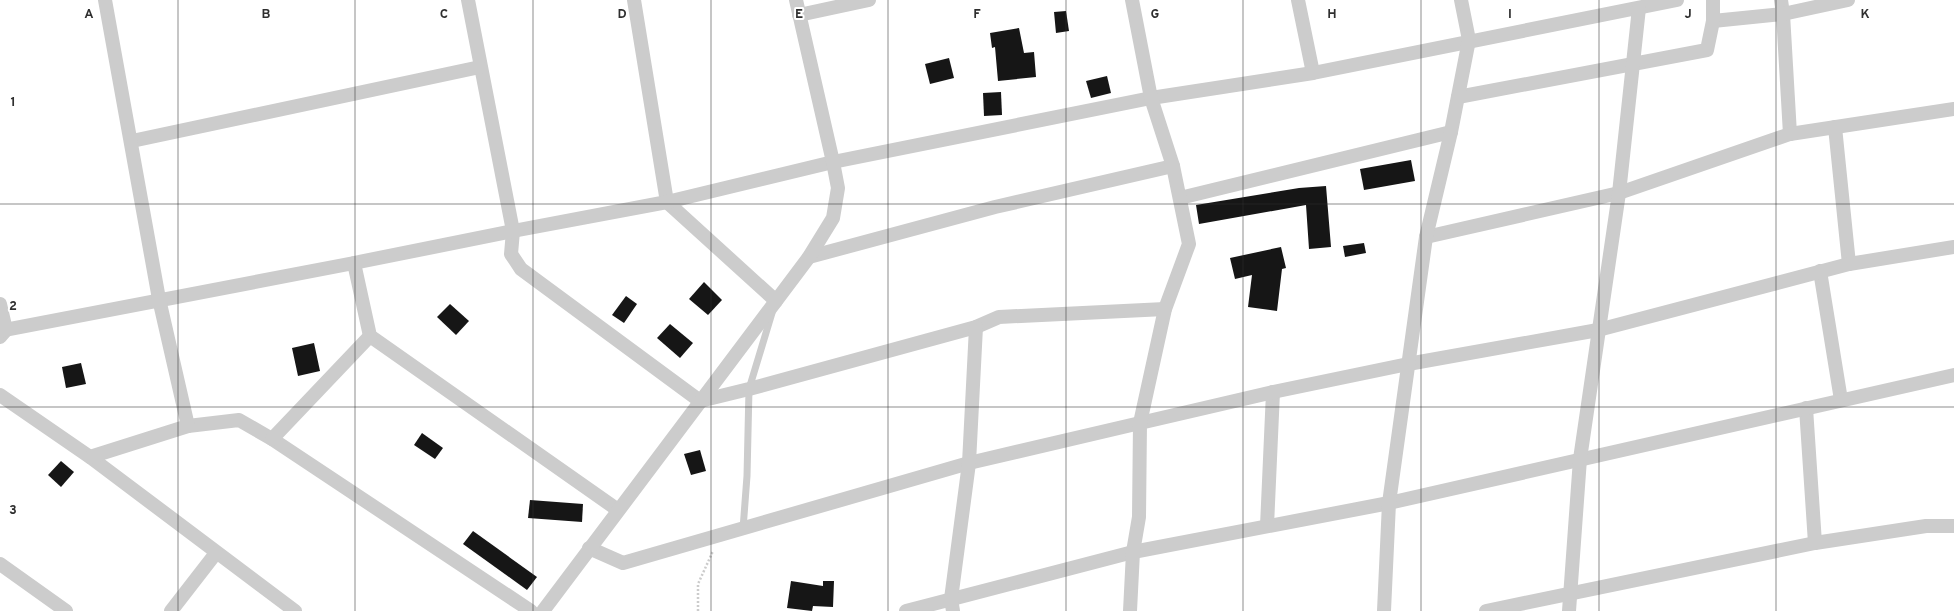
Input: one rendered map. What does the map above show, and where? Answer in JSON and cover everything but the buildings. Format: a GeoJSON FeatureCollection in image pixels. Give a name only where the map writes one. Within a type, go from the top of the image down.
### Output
{"type":"FeatureCollection","features":[{"type":"Feature","properties":{"kind":"street"},"geometry":{"type":"LineString","coordinates":[[105,0],[132,141],[159,299],[188,426]]}},
{"type":"Feature","properties":{"kind":"street"},"geometry":{"type":"LineString","coordinates":[[468,0],[513,231],[511,254],[522,269],[700,401]]}},
{"type":"Feature","properties":{"kind":"street"},"geometry":{"type":"LineString","coordinates":[[634,0],[667,202],[776,301]]}},
{"type":"Feature","properties":{"kind":"street"},"geometry":{"type":"LineString","coordinates":[[543,611],[809,257],[833,218],[838,188],[796,0]]}},
{"type":"Feature","properties":{"kind":"street"},"geometry":{"type":"LineString","coordinates":[[799,15],[869,0]]}},
{"type":"Feature","properties":{"kind":"street"},"geometry":{"type":"LineString","coordinates":[[1130,611],[1133,552],[1139,517],[1140,423],[1165,309],[1189,244],[1173,166],[1151,98],[1132,0]]}},
{"type":"Feature","properties":{"kind":"street"},"geometry":{"type":"LineString","coordinates":[[1298,0],[1313,72]]}},
{"type":"Feature","properties":{"kind":"street"},"geometry":{"type":"LineString","coordinates":[[1384,611],[1389,503],[1426,237],[1451,132],[1469,40],[1461,0]]}},
{"type":"Feature","properties":{"kind":"street"},"geometry":{"type":"LineString","coordinates":[[0,304],[2,333],[159,299],[354,263],[667,202],[833,162],[1151,98],[1313,72],[1677,0]]}},
{"type":"Feature","properties":{"kind":"street"},"geometry":{"type":"LineString","coordinates":[[1458,97],[1706,50],[1713,21],[1714,0]]}},
{"type":"Feature","properties":{"kind":"street"},"geometry":{"type":"LineString","coordinates":[[1713,21],[1782,7],[1848,0]]}},
{"type":"Feature","properties":{"kind":"street"},"geometry":{"type":"LineString","coordinates":[[1782,7],[1790,134]]}},
{"type":"Feature","properties":{"kind":"street"},"geometry":{"type":"LineString","coordinates":[[1568,611],[1571,593],[1580,459],[1619,193],[1639,8]]}},
{"type":"Feature","properties":{"kind":"street"},"geometry":{"type":"LineString","coordinates":[[132,141],[480,67]]}},
{"type":"Feature","properties":{"kind":"street"},"geometry":{"type":"LineString","coordinates":[[1426,237],[1619,193],[1790,134],[1954,109]]}},
{"type":"Feature","properties":{"kind":"street"},"geometry":{"type":"LineString","coordinates":[[1835,127],[1849,264]]}},
{"type":"Feature","properties":{"kind":"street"},"geometry":{"type":"LineString","coordinates":[[1180,198],[1451,132]]}},
{"type":"Feature","properties":{"kind":"street"},"geometry":{"type":"LineString","coordinates":[[809,257],[995,207],[1173,166]]}},
{"type":"Feature","properties":{"kind":"street"},"geometry":{"type":"LineString","coordinates":[[589,548],[623,563],[969,463],[1273,392],[1408,364],[1598,330],[1849,264],[1954,247]]}},
{"type":"Feature","properties":{"kind":"street"},"geometry":{"type":"LineString","coordinates":[[354,263],[370,336],[618,510]]}},
{"type":"Feature","properties":{"kind":"street"},"geometry":{"type":"LineString","coordinates":[[1820,272],[1841,400]]}},
{"type":"Feature","properties":{"kind":"street"},"geometry":{"type":"LineString","coordinates":[[700,401],[976,327],[999,317],[1165,309]]}},
{"type":"Feature","properties":{"kind":"street"},"geometry":{"type":"LineString","coordinates":[[952,605],[969,463],[976,327]]}},
{"type":"Feature","properties":{"kind":"street"},"geometry":{"type":"LineString","coordinates":[[272,439],[370,336]]}},
{"type":"Feature","properties":{"kind":"street"},"geometry":{"type":"LineString","coordinates":[[906,611],[952,605],[1133,552],[1389,503],[1954,375]]}},
{"type":"Feature","properties":{"kind":"street"},"geometry":{"type":"LineString","coordinates":[[1267,526],[1273,392]]}},
{"type":"Feature","properties":{"kind":"street"},"geometry":{"type":"LineString","coordinates":[[0,395],[90,457],[295,611]]}},
{"type":"Feature","properties":{"kind":"street"},"geometry":{"type":"LineString","coordinates":[[1806,408],[1816,543]]}},
{"type":"Feature","properties":{"kind":"street"},"geometry":{"type":"LineString","coordinates":[[90,457],[188,426],[239,420],[272,439],[531,611]]}},
{"type":"Feature","properties":{"kind":"street"},"geometry":{"type":"LineString","coordinates":[[1486,611],[1816,543],[1926,526],[1954,526]]}},
{"type":"Feature","properties":{"kind":"street"},"geometry":{"type":"LineString","coordinates":[[171,611],[216,553]]}},
{"type":"Feature","properties":{"kind":"street"},"geometry":{"type":"LineString","coordinates":[[0,564],[66,611]]}},
{"type":"Feature","properties":{"kind":"lane"},"geometry":{"type":"LineString","coordinates":[[743,529],[748,476],[749,389],[776,301]]}},
{"type":"Feature","properties":{"kind":"path"},"geometry":{"type":"LineString","coordinates":[[698,611],[698,584],[720,536]]}}]}
